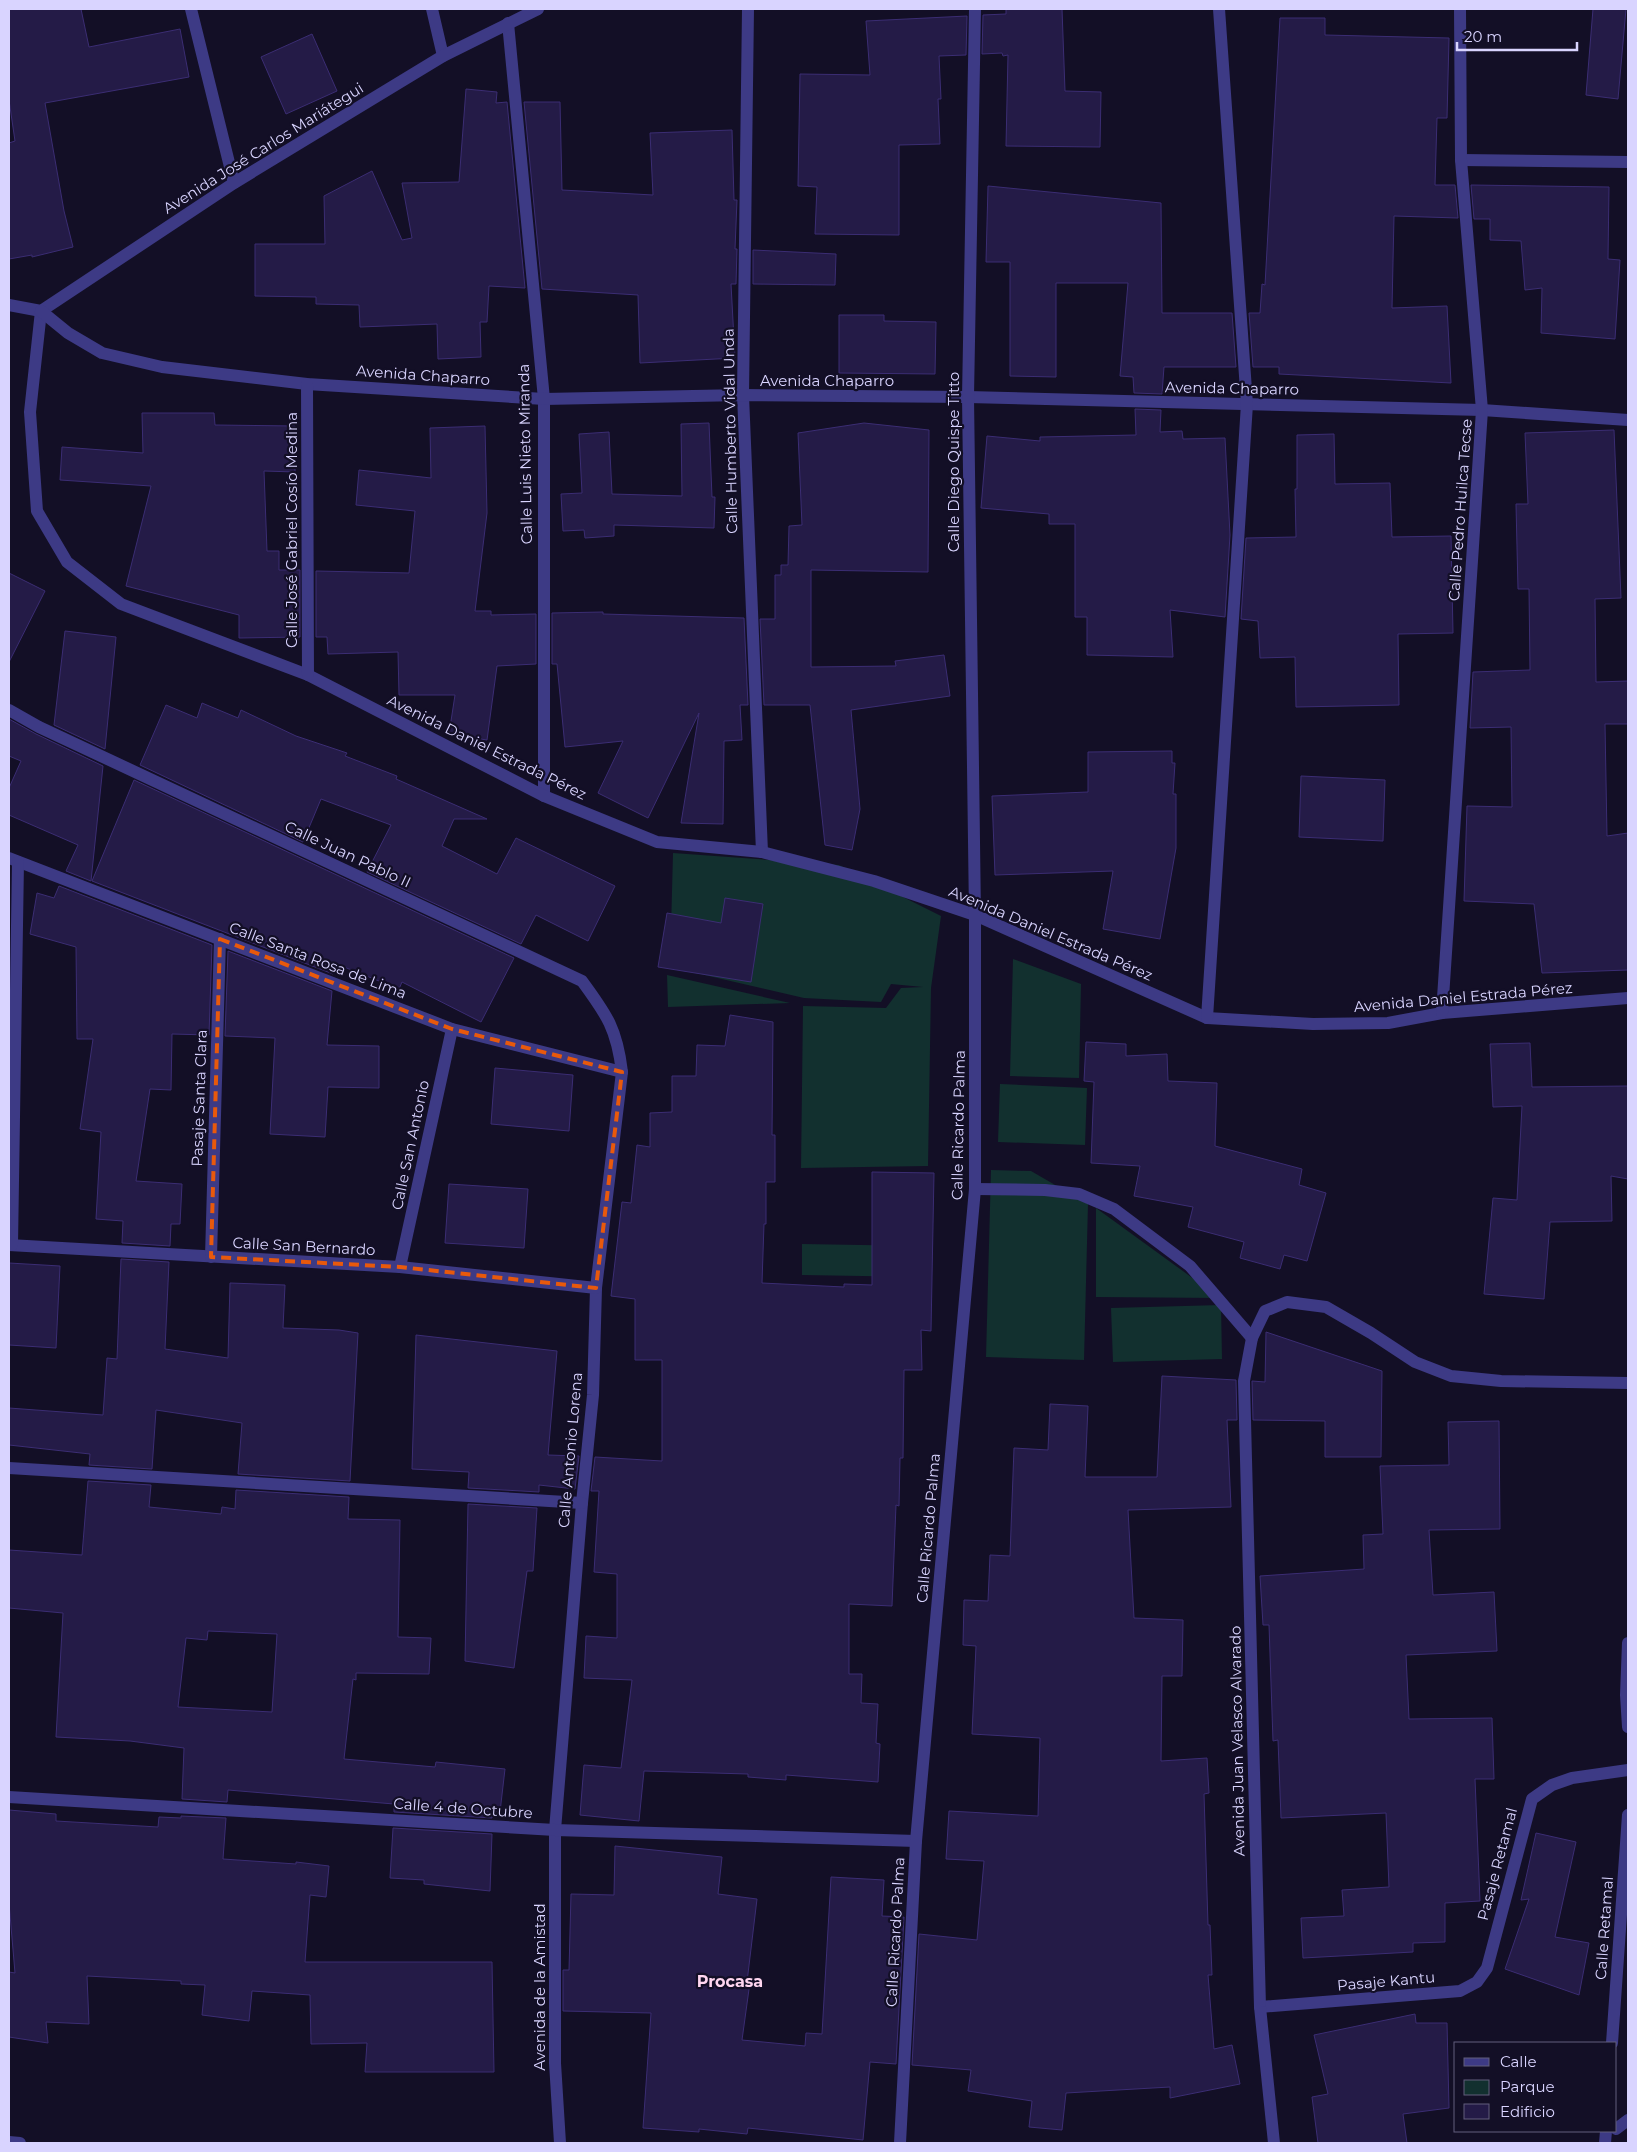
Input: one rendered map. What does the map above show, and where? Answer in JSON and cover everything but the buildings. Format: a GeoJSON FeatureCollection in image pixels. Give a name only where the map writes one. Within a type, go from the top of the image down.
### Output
{"type":"FeatureCollection","features":[{"type":"Feature","properties":{"kind":"street"},"geometry":{"type":"LineString","coordinates":[[191,9],[234,183]]}},
{"type":"Feature","properties":{"kind":"street"},"geometry":{"type":"LineString","coordinates":[[432,9],[443,56]]}},
{"type":"Feature","properties":{"kind":"street","name":"Avenida José Carlos Mariátegui"},"geometry":{"type":"LineString","coordinates":[[41,311],[234,183],[443,56],[538,9]]}},
{"type":"Feature","properties":{"kind":"street","name":"Calle Humberto Vidal Unda"},"geometry":{"type":"LineString","coordinates":[[748,9],[743,395],[762,852]]}},
{"type":"Feature","properties":{"kind":"street","name":"Calle Diego Quispe Titto"},"geometry":{"type":"LineString","coordinates":[[975,9],[968,397],[975,915]]}},
{"type":"Feature","properties":{"kind":"street"},"geometry":{"type":"LineString","coordinates":[[1207,1018],[1247,404],[1219,9]]}},
{"type":"Feature","properties":{"kind":"street","name":"Calle Pedro Huilca Tecse"},"geometry":{"type":"LineString","coordinates":[[1442,1013],[1482,410],[1461,160],[1460,9]]}},
{"type":"Feature","properties":{"kind":"street","name":"Calle Luis Nieto Miranda"},"geometry":{"type":"LineString","coordinates":[[508,23],[544,399],[544,796]]}},
{"type":"Feature","properties":{"kind":"street"},"geometry":{"type":"LineString","coordinates":[[1461,160],[1628,162]]}},
{"type":"Feature","properties":{"kind":"street"},"geometry":{"type":"LineString","coordinates":[[9,305],[41,311]]}},
{"type":"Feature","properties":{"kind":"street","name":"Avenida Chaparro"},"geometry":{"type":"LineString","coordinates":[[41,311],[68,333],[102,352],[162,367],[306,384],[544,399],[743,395],[968,397],[1482,410],[1628,420]]}},
{"type":"Feature","properties":{"kind":"street","name":"Avenida Daniel Estrada Pérez"},"geometry":{"type":"LineString","coordinates":[[41,311],[30,412],[37,511],[67,562],[121,604],[308,675],[544,796],[656,842],[762,852],[874,881],[975,915],[1207,1018],[1313,1024],[1388,1023],[1442,1013],[1628,998]]}},
{"type":"Feature","properties":{"kind":"street","name":"Calle José Gabriel Cosío Medina"},"geometry":{"type":"LineString","coordinates":[[306,384],[308,675]]}},
{"type":"Feature","properties":{"kind":"street","name":"Calle Juan Pablo II"},"geometry":{"type":"LineString","coordinates":[[9,710],[39,727],[582,981],[608,1018],[619,1047],[622,1072]]}},
{"type":"Feature","properties":{"kind":"street"},"geometry":{"type":"LineString","coordinates":[[10,1245],[14,860]]}},
{"type":"Feature","properties":{"kind":"street","name":"Calle Santa Rosa de Lima"},"geometry":{"type":"LineString","coordinates":[[14,860],[452,1029],[622,1072]]}},
{"type":"Feature","properties":{"kind":"street","name":"Calle Ricardo Palma"},"geometry":{"type":"LineString","coordinates":[[900,2143],[916,1841],[975,1189],[975,915]]}},
{"type":"Feature","properties":{"kind":"street","name":"Pasaje Santa Clara"},"geometry":{"type":"LineString","coordinates":[[211,1257],[220,939]]}},
{"type":"Feature","properties":{"kind":"street","name":"Calle San Antonio"},"geometry":{"type":"LineString","coordinates":[[400,1267],[452,1029]]}},
{"type":"Feature","properties":{"kind":"street","name":"Calle Antonio Lorena"},"geometry":{"type":"LineString","coordinates":[[555,1830],[582,1503],[593,1395],[596,1288],[622,1072]]}},
{"type":"Feature","properties":{"kind":"street"},"geometry":{"type":"LineString","coordinates":[[975,1189],[1045,1190],[1079,1194],[1114,1209],[1190,1266],[1252,1338]]}},
{"type":"Feature","properties":{"kind":"street","name":"Calle San Bernardo"},"geometry":{"type":"LineString","coordinates":[[10,1245],[400,1267],[596,1288]]}},
{"type":"Feature","properties":{"kind":"street","name":"Avenida Juan Velasco Alvarado"},"geometry":{"type":"LineString","coordinates":[[1274,2143],[1260,2007],[1244,1381],[1252,1338],[1265,1311],[1287,1302],[1326,1307],[1371,1333],[1415,1362],[1452,1376],[1501,1381],[1628,1383]]}},
{"type":"Feature","properties":{"kind":"street"},"geometry":{"type":"LineString","coordinates":[[9,1468],[582,1503]]}},
{"type":"Feature","properties":{"kind":"street"},"geometry":{"type":"LineString","coordinates":[[1628,1643],[1626,1695],[1628,1727]]}},
{"type":"Feature","properties":{"kind":"street","name":"Pasaje Retamal"},"geometry":{"type":"LineString","coordinates":[[1490,1950],[1532,1799],[1552,1786],[1572,1778],[1628,1770]]}},
{"type":"Feature","properties":{"kind":"street","name":"Calle 4 de Octubre"},"geometry":{"type":"LineString","coordinates":[[9,1797],[555,1830],[916,1841]]}},
{"type":"Feature","properties":{"kind":"street","name":"Calle Retamal"},"geometry":{"type":"LineString","coordinates":[[1612,2042],[1628,1815]]}},
{"type":"Feature","properties":{"kind":"street","name":"Avenida de la Amistad"},"geometry":{"type":"LineString","coordinates":[[555,1830],[555,2063],[560,2143]]}},
{"type":"Feature","properties":{"kind":"street","name":"Pasaje Kantu"},"geometry":{"type":"LineString","coordinates":[[1260,2007],[1460,1991],[1477,1982],[1487,1968],[1490,1950]]}},
{"type":"Feature","properties":{"kind":"street"},"geometry":{"type":"LineString","coordinates":[[1617,2128],[1628,2120]]}},
{"type":"Feature","properties":{"kind":"street"},"geometry":{"type":"LineString","coordinates":[[9,2142],[20,2143]]}},
{"type":"Feature","properties":{"kind":"highlighted area"},"geometry":{"type":"Polygon","coordinates":[[[220,939],[452,1029],[622,1072],[596,1288],[400,1267],[211,1257],[220,939]]]}},
{"type":"Feature","properties":{"kind":"green space"},"geometry":{"type":"Polygon","coordinates":[[[673,853],[839,865],[941,916],[931,988],[928,1166],[801,1168],[803,1006],[886,1008],[901,988],[923,987],[891,984],[881,1002],[804,998],[670,967],[673,853]]]}},
{"type":"Feature","properties":{"kind":"green space"},"geometry":{"type":"Polygon","coordinates":[[[1013,959],[1081,984],[1079,1078],[1010,1076],[1013,959]]]}},
{"type":"Feature","properties":{"kind":"green space"},"geometry":{"type":"Polygon","coordinates":[[[667,975],[790,1003],[668,1007],[667,975]]]}},
{"type":"Feature","properties":{"kind":"green space"},"geometry":{"type":"Polygon","coordinates":[[[1000,1084],[1087,1088],[1085,1145],[998,1142],[1000,1084]]]}},
{"type":"Feature","properties":{"kind":"green space"},"geometry":{"type":"Polygon","coordinates":[[[991,1170],[1031,1171],[1088,1204],[1084,1360],[986,1357],[991,1170]]]}},
{"type":"Feature","properties":{"kind":"green space"},"geometry":{"type":"Polygon","coordinates":[[[1096,1208],[1220,1298],[1096,1297],[1096,1208]]]}},
{"type":"Feature","properties":{"kind":"green space"},"geometry":{"type":"Polygon","coordinates":[[[802,1244],[922,1246],[921,1277],[802,1275],[802,1244]]]}},
{"type":"Feature","properties":{"kind":"green space"},"geometry":{"type":"Polygon","coordinates":[[[1221,1305],[1222,1359],[1113,1362],[1111,1308],[1221,1305]]]}},
{"type":"Feature","properties":{"kind":"district","name":"Procasa"},"geometry":{"type":"Point","coordinates":[730,1981]}}]}
